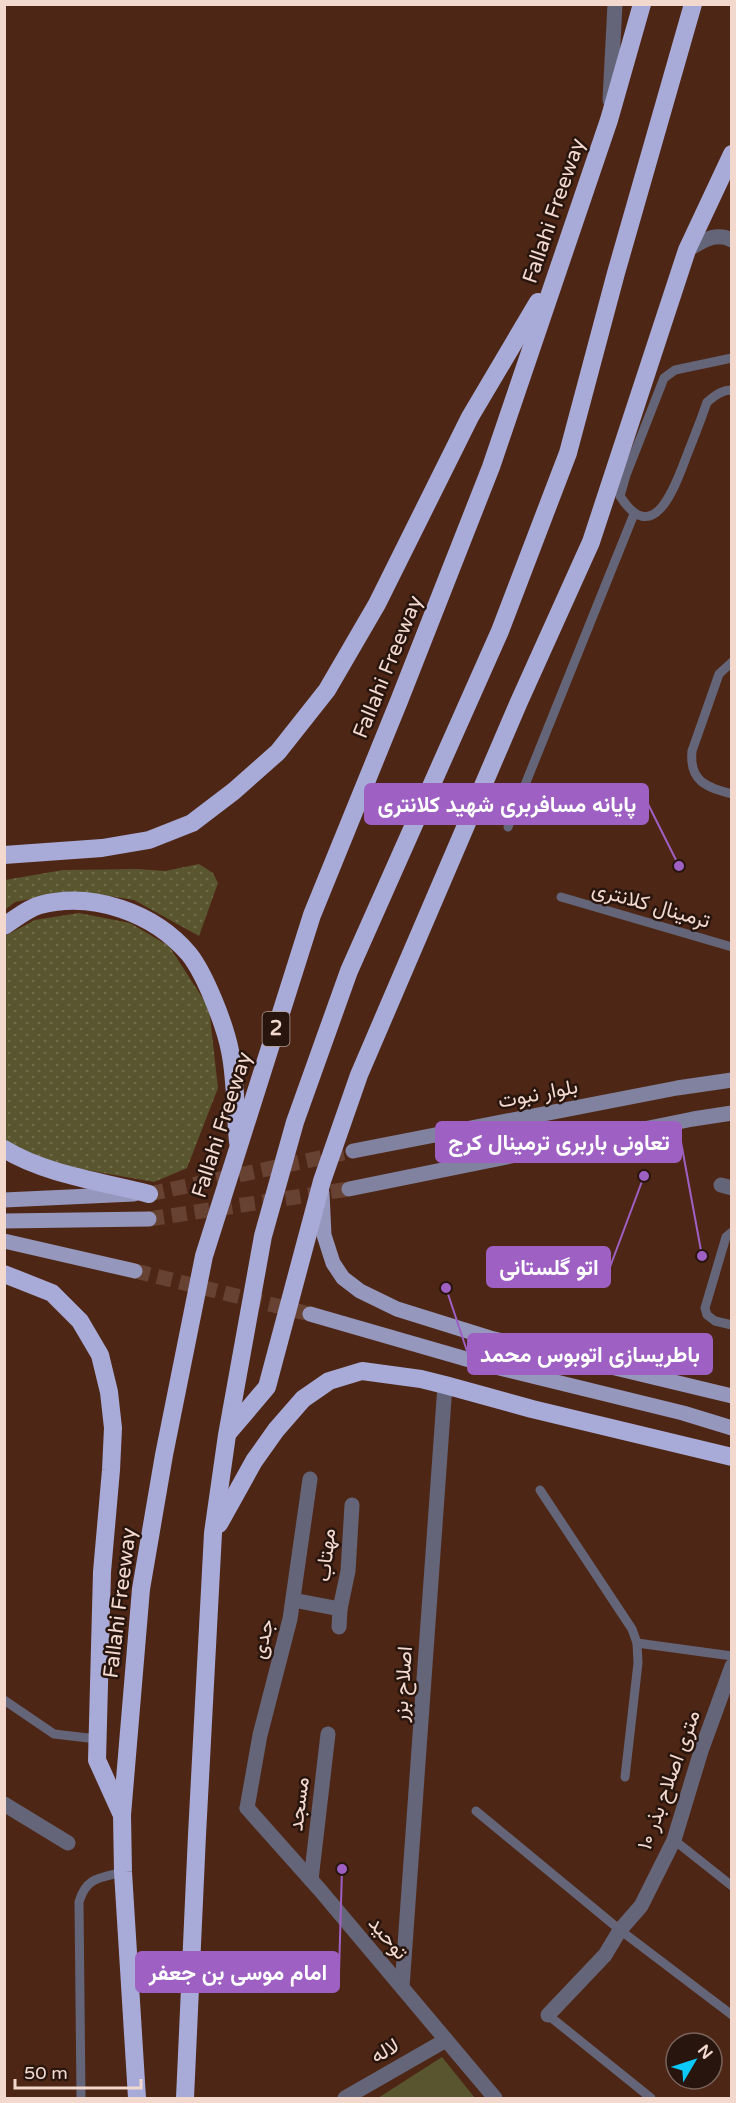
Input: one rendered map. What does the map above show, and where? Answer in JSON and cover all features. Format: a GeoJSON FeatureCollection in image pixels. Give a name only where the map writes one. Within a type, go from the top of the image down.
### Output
{"type":"FeatureCollection","features":[{"type":"Feature","properties":{"kind":"highway","name":"Fallahi Freeway"},"geometry":{"type":"LineString","coordinates":[[136,2098],[123,1872],[122,1815],[141,1588],[156,1499],[204,1256],[312,915],[491,467],[609,120],[642,4]]}},
{"type":"Feature","properties":{"kind":"highway","name":"2"},"geometry":{"type":"LineString","coordinates":[[185,2098],[196,1835],[213,1533],[227,1435],[263,1236],[295,1122],[350,971],[500,631],[568,453],[619,262],[693,4]]}},
{"type":"Feature","properties":{"kind":"highway"},"geometry":{"type":"LineString","coordinates":[[227,1435],[267,1387],[322,1181],[359,1075],[518,704],[591,542],[687,250],[732,154]]}},
{"type":"Feature","properties":{"kind":"highway"},"geometry":{"type":"LineString","coordinates":[[4,855],[102,848],[149,840],[192,823],[234,791],[278,752],[331,684],[377,604],[470,417],[556,272]]}},
{"type":"Feature","properties":{"kind":"highway"},"geometry":{"type":"LineString","coordinates":[[4,926],[38,905],[83,900],[128,910],[169,935],[190,956],[203,978],[224,1032],[230,1051],[238,1150]]}},
{"type":"Feature","properties":{"kind":"highway"},"geometry":{"type":"LineString","coordinates":[[4,1149],[15,1156],[57,1171],[149,1194]]}},
{"type":"Feature","properties":{"kind":"highway"},"geometry":{"type":"LineString","coordinates":[[4,1274],[52,1293],[80,1321],[100,1355],[109,1392],[112,1439],[102,1572],[97,1760],[122,1815]]}},
{"type":"Feature","properties":{"kind":"highway"},"geometry":{"type":"LineString","coordinates":[[213,1533],[254,1461],[276,1430],[303,1399],[330,1381],[362,1371],[421,1379],[532,1409],[732,1457]]}},
{"type":"Feature","properties":{"kind":"main road","name":"بلوار نبوت"},"geometry":{"type":"LineString","coordinates":[[353,1151],[677,1088],[732,1080]]}},
{"type":"Feature","properties":{"kind":"main road"},"geometry":{"type":"LineString","coordinates":[[349,1189],[732,1113]]}},
{"type":"Feature","properties":{"kind":"main road"},"geometry":{"type":"LineString","coordinates":[[322,1181],[324,1235],[333,1263],[343,1278],[360,1291],[397,1309],[490,1338],[728,1394]]}},
{"type":"Feature","properties":{"kind":"main road"},"geometry":{"type":"LineString","coordinates":[[4,1200],[149,1194]]}},
{"type":"Feature","properties":{"kind":"main road"},"geometry":{"type":"LineString","coordinates":[[4,1221],[149,1219]]}},
{"type":"Feature","properties":{"kind":"main road"},"geometry":{"type":"LineString","coordinates":[[4,1241],[135,1271]]}},
{"type":"Feature","properties":{"kind":"main road"},"geometry":{"type":"LineString","coordinates":[[310,1314],[488,1365],[682,1413],[732,1428]]}},
{"type":"Feature","properties":{"kind":"street"},"geometry":{"type":"LineString","coordinates":[[609,120],[615,4]]}},
{"type":"Feature","properties":{"kind":"street"},"geometry":{"type":"LineString","coordinates":[[687,250],[712,236],[732,240]]}},
{"type":"Feature","properties":{"kind":"street","name":"اصلاح بزر"},"geometry":{"type":"LineString","coordinates":[[402,1987],[445,1385]]}},
{"type":"Feature","properties":{"kind":"street","name":"جدی"},"geometry":{"type":"LineString","coordinates":[[247,1808],[260,1736],[293,1600],[310,1479]]}},
{"type":"Feature","properties":{"kind":"street","name":"مهتاب"},"geometry":{"type":"LineString","coordinates":[[339,1627],[340,1609],[348,1571],[352,1505]]}},
{"type":"Feature","properties":{"kind":"street","name":"مهتاب"},"geometry":{"type":"LineString","coordinates":[[293,1600],[340,1609]]}},
{"type":"Feature","properties":{"kind":"street","name":"۱۰ متری اصلاح بذر"},"geometry":{"type":"LineString","coordinates":[[548,2015],[604,1955],[640,1906],[674,1840],[732,1666]]}},
{"type":"Feature","properties":{"kind":"street","name":"مسجد"},"geometry":{"type":"LineString","coordinates":[[311,1880],[328,1734]]}},
{"type":"Feature","properties":{"kind":"street"},"geometry":{"type":"LineString","coordinates":[[4,1804],[68,1843]]}},
{"type":"Feature","properties":{"kind":"street","name":"توحید"},"geometry":{"type":"LineString","coordinates":[[247,1808],[311,1880],[495,2098]]}},
{"type":"Feature","properties":{"kind":"street","name":"لاله"},"geometry":{"type":"LineString","coordinates":[[345,2098],[446,2040]]}},
{"type":"Feature","properties":{"kind":"lane"},"geometry":{"type":"LineString","coordinates":[[732,358],[675,370],[664,378],[620,496],[634,514],[645,516],[662,508],[672,494],[707,402],[718,393],[732,390]]}},
{"type":"Feature","properties":{"kind":"lane"},"geometry":{"type":"LineString","coordinates":[[508,827],[634,514]]}},
{"type":"Feature","properties":{"kind":"lane"},"geometry":{"type":"LineString","coordinates":[[732,662],[719,674],[691,759],[695,774],[704,784],[732,794]]}},
{"type":"Feature","properties":{"kind":"lane","name":"ترمینال کلانتری"},"geometry":{"type":"LineString","coordinates":[[561,897],[732,947]]}},
{"type":"Feature","properties":{"kind":"lane"},"geometry":{"type":"LineString","coordinates":[[732,1232],[726,1237],[705,1308],[707,1316],[715,1321],[732,1325]]}},
{"type":"Feature","properties":{"kind":"lane"},"geometry":{"type":"LineString","coordinates":[[540,1490],[632,1629],[637,1643],[638,1663],[625,1778]]}},
{"type":"Feature","properties":{"kind":"lane"},"geometry":{"type":"LineString","coordinates":[[637,1643],[732,1656]]}},
{"type":"Feature","properties":{"kind":"lane"},"geometry":{"type":"LineString","coordinates":[[4,1700],[54,1734],[97,1738]]}},
{"type":"Feature","properties":{"kind":"lane"},"geometry":{"type":"LineString","coordinates":[[476,1811],[621,1930],[732,2015]]}},
{"type":"Feature","properties":{"kind":"lane"},"geometry":{"type":"LineString","coordinates":[[674,1840],[732,1886]]}},
{"type":"Feature","properties":{"kind":"lane"},"geometry":{"type":"LineString","coordinates":[[81,2098],[79,1902],[83,1888],[93,1880],[123,1872]]}},
{"type":"Feature","properties":{"kind":"lane"},"geometry":{"type":"LineString","coordinates":[[548,2015],[651,2098]]}},
{"type":"Feature","properties":{"kind":"shaded area"},"geometry":{"type":"Polygon","coordinates":[[[199,864],[213,873],[218,883],[199,936],[134,900],[90,893],[51,895],[15,902],[5,910],[5,880],[63,870],[165,871],[199,864]]]}},
{"type":"Feature","properties":{"kind":"shaded area"},"geometry":{"type":"Polygon","coordinates":[[[79,913],[130,923],[169,946],[209,1008],[218,1088],[187,1168],[154,1182],[75,1168],[12,1148],[5,1139],[5,936],[35,920],[79,913]]]}},
{"type":"Feature","properties":{"kind":"shaded area"},"geometry":{"type":"Polygon","coordinates":[[[442,2057],[475,2098],[378,2098],[442,2057]]]}},
{"type":"Feature","properties":{"kind":"tunnel"},"geometry":{"type":"LineString","coordinates":[[149,1194],[353,1151]]}},
{"type":"Feature","properties":{"kind":"tunnel"},"geometry":{"type":"LineString","coordinates":[[149,1219],[349,1189]]}},
{"type":"Feature","properties":{"kind":"tunnel"},"geometry":{"type":"LineString","coordinates":[[135,1271],[310,1314]]}},
{"type":"Feature","properties":{"kind":"place","name":"پایانه مسافربری شهید کلانتری"},"geometry":{"type":"Point","coordinates":[679,866]}},
{"type":"Feature","properties":{"kind":"place","name":"اتو گلستانی"},"geometry":{"type":"Point","coordinates":[644,1176]}},
{"type":"Feature","properties":{"kind":"place","name":"تعاونی باربری ترمینال کرج"},"geometry":{"type":"Point","coordinates":[702,1256]}},
{"type":"Feature","properties":{"kind":"place","name":"باطریسازی اتوبوس محمد"},"geometry":{"type":"Point","coordinates":[446,1288]}},
{"type":"Feature","properties":{"kind":"place","name":"امام موسی بن جعفر"},"geometry":{"type":"Point","coordinates":[342,1869]}}]}
